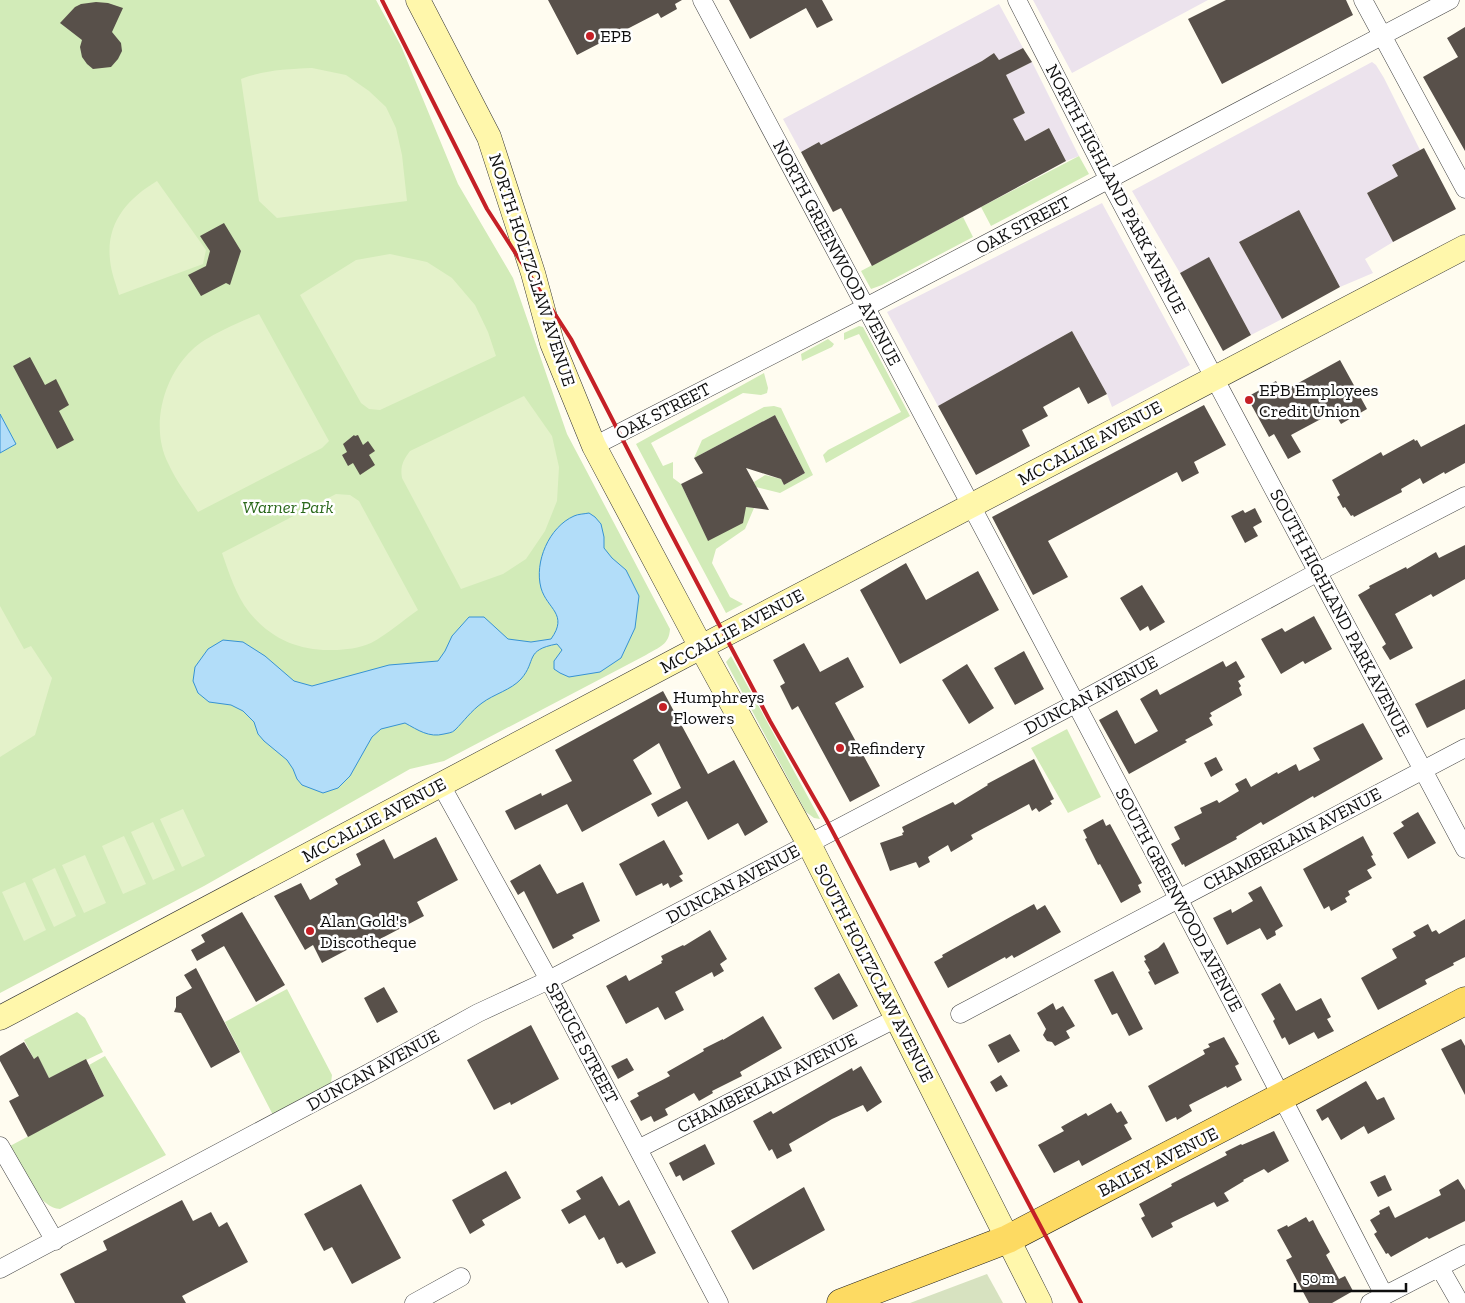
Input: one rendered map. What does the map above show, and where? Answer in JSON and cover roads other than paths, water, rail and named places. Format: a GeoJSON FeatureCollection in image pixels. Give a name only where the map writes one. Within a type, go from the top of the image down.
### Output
{"type":"FeatureCollection","features":[{"type":"Feature","properties":{"kind":"main road","name":"NORTH HOLTZCLAW AVENUE"},"geometry":{"type":"LineString","coordinates":[[418,0],[489,137],[533,273],[552,343],[594,446],[701,647]]}},
{"type":"Feature","properties":{"kind":"main road","name":"MCCALLIE AVENUE"},"geometry":{"type":"LineString","coordinates":[[0,1018],[701,647],[1465,247]]}},
{"type":"Feature","properties":{"kind":"main road","name":"SOUTH HOLTZCLAW AVENUE"},"geometry":{"type":"LineString","coordinates":[[701,647],[809,844],[1040,1303]]}},
{"type":"Feature","properties":{"kind":"main road","name":"BAILEY AVENUE"},"geometry":{"type":"LineString","coordinates":[[841,1303],[1008,1239],[1465,1001]]}},
{"type":"Feature","properties":{"kind":"street","name":"NORTH GREENWOOD AVENUE"},"geometry":{"type":"LineString","coordinates":[[702,0],[971,506]]}},
{"type":"Feature","properties":{"kind":"street","name":"NORTH HIGHLAND PARK AVENUE"},"geometry":{"type":"LineString","coordinates":[[1017,0],[1215,377]]}},
{"type":"Feature","properties":{"kind":"street"},"geometry":{"type":"LineString","coordinates":[[1363,0],[1465,189]]}},
{"type":"Feature","properties":{"kind":"street","name":"OAK STREET"},"geometry":{"type":"LineString","coordinates":[[594,446],[1110,180],[1450,0]]}},
{"type":"Feature","properties":{"kind":"street","name":"SOUTH HIGHLAND PARK AVENUE"},"geometry":{"type":"LineString","coordinates":[[1215,377],[1465,849]]}},
{"type":"Feature","properties":{"kind":"street","name":"DUNCAN AVENUE"},"geometry":{"type":"LineString","coordinates":[[0,1269],[369,1074],[478,1013],[549,980],[809,844],[1075,704],[1318,572],[1465,496]]}},
{"type":"Feature","properties":{"kind":"street","name":"SOUTH GREENWOOD AVENUE"},"geometry":{"type":"LineString","coordinates":[[971,506],[1282,1097],[1377,1299]]}},
{"type":"Feature","properties":{"kind":"street","name":"CHAMBERLAIN AVENUE"},"geometry":{"type":"LineString","coordinates":[[960,1014],[1465,748]]}},
{"type":"Feature","properties":{"kind":"street","name":"SPRUCE STREET"},"geometry":{"type":"LineString","coordinates":[[441,785],[549,980],[719,1303]]}},
{"type":"Feature","properties":{"kind":"street","name":"CHAMBERLAIN AVENUE"},"geometry":{"type":"LineString","coordinates":[[638,1149],[897,1018]]}},
{"type":"Feature","properties":{"kind":"street"},"geometry":{"type":"LineString","coordinates":[[0,1146],[55,1241]]}},
{"type":"Feature","properties":{"kind":"street"},"geometry":{"type":"LineString","coordinates":[[1377,1299],[1465,1254]]}},
{"type":"Feature","properties":{"kind":"street"},"geometry":{"type":"LineString","coordinates":[[1440,1268],[1460,1303]]}},
{"type":"Feature","properties":{"kind":"street"},"geometry":{"type":"LineString","coordinates":[[414,1303],[461,1277]]}},
{"type":"Feature","properties":{"kind":"water"},"geometry":{"type":"Polygon","coordinates":[[[0,414],[16,444],[0,453],[0,414]]]}},
{"type":"Feature","properties":{"kind":"water"},"geometry":{"type":"Polygon","coordinates":[[[589,513],[601,524],[604,548],[626,570],[639,596],[635,628],[621,658],[600,672],[569,677],[554,669],[554,661],[562,650],[557,644],[540,649],[535,653],[526,673],[521,679],[474,709],[453,732],[433,735],[419,731],[405,723],[381,729],[372,737],[350,776],[338,788],[323,793],[302,785],[287,760],[264,741],[258,734],[254,722],[243,711],[231,705],[209,702],[198,693],[193,681],[195,667],[208,649],[223,640],[243,642],[265,656],[294,681],[312,686],[389,665],[438,661],[452,636],[469,617],[484,617],[508,639],[531,642],[551,639],[558,623],[555,612],[541,588],[539,578],[542,557],[546,546],[557,528],[574,516],[589,513]]]}},
{"type":"Feature","properties":{"kind":"railway"},"geometry":{"type":"LineString","coordinates":[[382,0],[487,209],[571,339],[770,721],[826,819],[1081,1303]]}},
{"type":"Feature","properties":{"kind":"place","name":"EPB"},"geometry":{"type":"Point","coordinates":[590,36]}},
{"type":"Feature","properties":{"kind":"place","name":"EPB Employees Credit Union"},"geometry":{"type":"Point","coordinates":[1249,400]}},
{"type":"Feature","properties":{"kind":"place","name":"Humphreys Flowers"},"geometry":{"type":"Point","coordinates":[663,707]}},
{"type":"Feature","properties":{"kind":"place","name":"Refindery"},"geometry":{"type":"Point","coordinates":[840,748]}},
{"type":"Feature","properties":{"kind":"place","name":"Alan Gold's Discotheque"},"geometry":{"type":"Point","coordinates":[310,931]}},
{"type":"Feature","properties":{"kind":"park label","name":"Warner Park"},"geometry":{"type":"Point","coordinates":[288,507]}}]}
